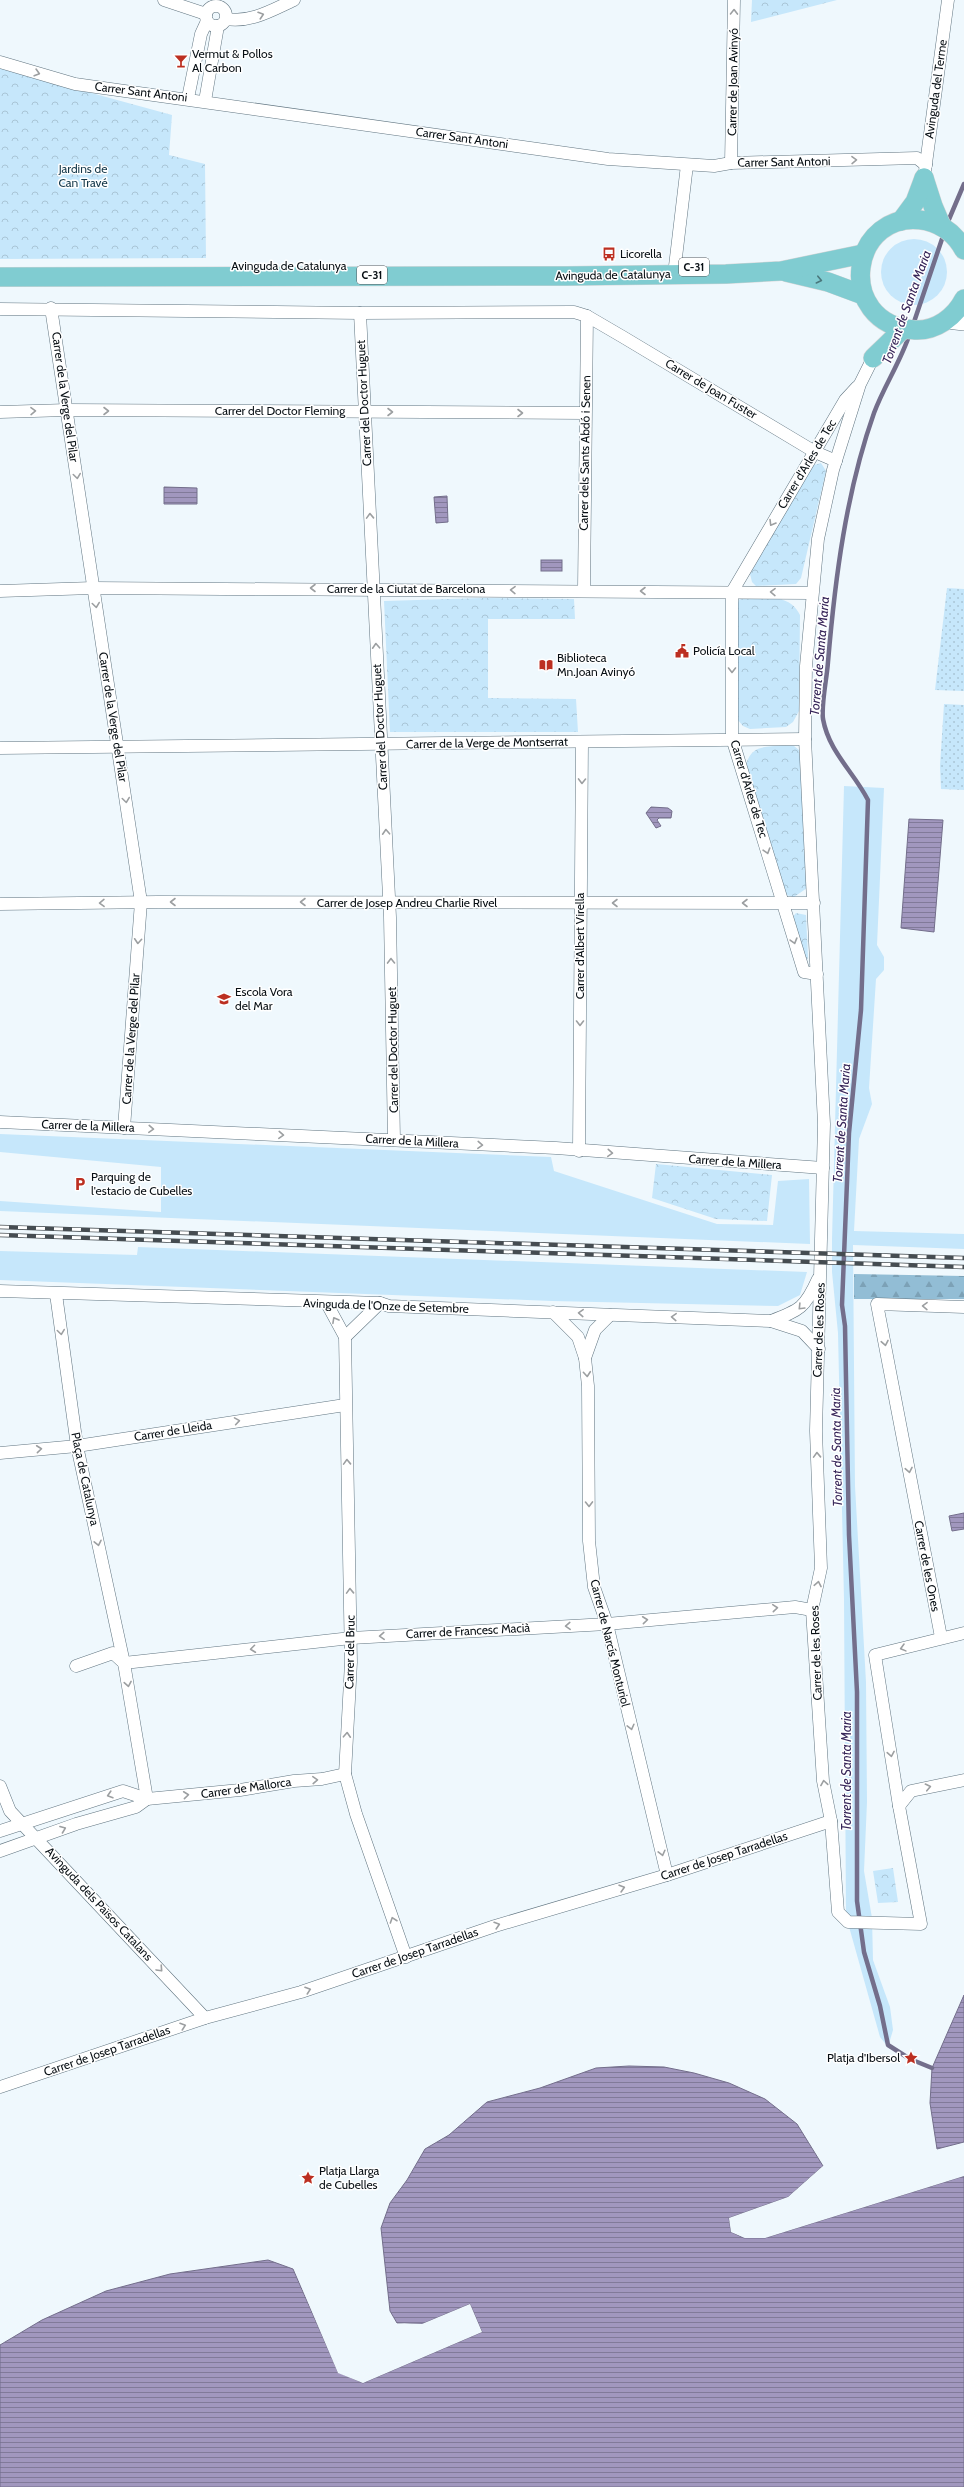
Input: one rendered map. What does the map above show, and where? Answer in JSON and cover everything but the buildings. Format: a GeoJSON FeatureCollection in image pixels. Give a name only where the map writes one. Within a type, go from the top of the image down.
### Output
{"type":"FeatureCollection","features":[{"type":"Feature","properties":{"kind":"main road"},"geometry":{"type":"LineString","coordinates":[[902,221],[915,202],[925,171]]}},
{"type":"Feature","properties":{"kind":"main road"},"geometry":{"type":"LineString","coordinates":[[925,171],[933,206],[945,229],[964,250]]}},
{"type":"Feature","properties":{"kind":"main road"},"geometry":{"type":"LineString","coordinates":[[945,229],[934,223],[918,219],[902,221],[885,228],[872,239],[863,254],[860,267],[863,295],[869,306],[879,317],[890,324],[911,330],[933,327],[955,321],[964,299]]}},
{"type":"Feature","properties":{"kind":"main road","name":"C-31"},"geometry":{"type":"LineString","coordinates":[[744,271],[781,271],[863,254]]}},
{"type":"Feature","properties":{"kind":"main road","name":"Avinguda de Catalunya"},"geometry":{"type":"LineString","coordinates":[[0,266],[675,266],[725,268],[744,271]]}},
{"type":"Feature","properties":{"kind":"main road","name":"Avinguda de Catalunya"},"geometry":{"type":"LineString","coordinates":[[0,277],[566,276],[726,274],[744,271]]}},
{"type":"Feature","properties":{"kind":"main road","name":"C-31"},"geometry":{"type":"LineString","coordinates":[[781,271],[828,282],[863,295]]}},
{"type":"Feature","properties":{"kind":"main road"},"geometry":{"type":"LineString","coordinates":[[873,358],[879,317]]}},
{"type":"Feature","properties":{"kind":"main road"},"geometry":{"type":"LineString","coordinates":[[873,358],[911,330]]}},
{"type":"Feature","properties":{"kind":"street"},"geometry":{"type":"LineString","coordinates":[[164,0],[238,20],[263,15],[294,0]]}},
{"type":"Feature","properties":{"kind":"street","name":"Carrer de Joan Avinyó"},"geometry":{"type":"LineString","coordinates":[[731,163],[734,0]]}},
{"type":"Feature","properties":{"kind":"street","name":"Avinguda del Terme"},"geometry":{"type":"LineString","coordinates":[[925,171],[948,0]]}},
{"type":"Feature","properties":{"kind":"street"},"geometry":{"type":"LineString","coordinates":[[188,98],[201,34],[214,14]]}},
{"type":"Feature","properties":{"kind":"street"},"geometry":{"type":"LineString","coordinates":[[205,101],[214,14]]}},
{"type":"Feature","properties":{"kind":"street","name":"Carrer Sant Antoni"},"geometry":{"type":"LineString","coordinates":[[0,62],[75,84],[188,98],[608,159],[714,166],[731,163],[918,158],[925,171]]}},
{"type":"Feature","properties":{"kind":"street"},"geometry":{"type":"LineString","coordinates":[[675,266],[687,165]]}},
{"type":"Feature","properties":{"kind":"street"},"geometry":{"type":"LineString","coordinates":[[0,308],[360,313],[574,312],[587,316]]}},
{"type":"Feature","properties":{"kind":"street","name":"Carrer de la Verge del Pilar"},"geometry":{"type":"LineString","coordinates":[[51,308],[141,902],[124,1128]]}},
{"type":"Feature","properties":{"kind":"street","name":"Carrer del Doctor Huguet"},"geometry":{"type":"LineString","coordinates":[[360,313],[380,744],[390,903],[394,1140]]}},
{"type":"Feature","properties":{"kind":"street","name":"Carrer dels Sants Abdó i Senen"},"geometry":{"type":"LineString","coordinates":[[584,590],[587,316]]}},
{"type":"Feature","properties":{"kind":"street","name":"Carrer de Joan Fuster"},"geometry":{"type":"LineString","coordinates":[[587,316],[815,452],[836,461]]}},
{"type":"Feature","properties":{"kind":"street","name":"Carrer d'Arles de Tec"},"geometry":{"type":"LineString","coordinates":[[820,1274],[824,1124],[805,739],[806,666],[818,539],[836,461],[860,384],[873,358]]}},
{"type":"Feature","properties":{"kind":"street","name":"Carrer d'Arles de Tec"},"geometry":{"type":"LineString","coordinates":[[817,974],[804,972],[732,738],[732,592],[845,400],[860,384]]}},
{"type":"Feature","properties":{"kind":"street","name":"Carrer del Doctor Fleming"},"geometry":{"type":"LineString","coordinates":[[0,412],[67,410],[585,413]]}},
{"type":"Feature","properties":{"kind":"street","name":"Carrer de la Ciutat de Barcelona"},"geometry":{"type":"LineString","coordinates":[[0,591],[93,588],[373,588],[812,593]]}},
{"type":"Feature","properties":{"kind":"street","name":"Carrer de la Verge de Montserrat"},"geometry":{"type":"LineString","coordinates":[[0,748],[118,748],[582,742],[732,738],[805,739]]}},
{"type":"Feature","properties":{"kind":"street","name":"Carrer d'Albert Virella"},"geometry":{"type":"LineString","coordinates":[[579,1151],[582,742]]}},
{"type":"Feature","properties":{"kind":"street","name":"Carrer de Josep Andreu Charlie Rivel"},"geometry":{"type":"LineString","coordinates":[[0,904],[141,902],[814,903]]}},
{"type":"Feature","properties":{"kind":"street","name":"Carrer de la Millera"},"geometry":{"type":"LineString","coordinates":[[0,1122],[394,1140],[823,1168]]}},
{"type":"Feature","properties":{"kind":"street","name":"Avinguda de l'Onze de Setembre"},"geometry":{"type":"LineString","coordinates":[[771,1321],[797,1312],[810,1297],[820,1274]]}},
{"type":"Feature","properties":{"kind":"street","name":"Carrer de les Roses"},"geometry":{"type":"LineString","coordinates":[[820,1274],[816,1431],[821,1568],[812,1610],[823,1781],[831,1821],[838,1912],[848,1922],[876,1924],[921,1924],[899,1806]]}},
{"type":"Feature","properties":{"kind":"street","name":"Avinguda de l'Onze de Setembre"},"geometry":{"type":"LineString","coordinates":[[0,1292],[380,1303],[405,1306],[771,1321],[802,1331],[819,1349]]}},
{"type":"Feature","properties":{"kind":"street","name":"Plaça de Catalunya"},"geometry":{"type":"LineString","coordinates":[[56,1294],[76,1446],[124,1663],[147,1799]]}},
{"type":"Feature","properties":{"kind":"street","name":"Carrer del Bruc"},"geometry":{"type":"LineString","coordinates":[[326,1302],[344,1337],[351,1638],[345,1774],[356,1814],[406,1957]]}},
{"type":"Feature","properties":{"kind":"street"},"geometry":{"type":"LineString","coordinates":[[344,1337],[380,1303]]}},
{"type":"Feature","properties":{"kind":"street","name":"Carrer de les Ones"},"geometry":{"type":"LineString","coordinates":[[941,1637],[877,1304],[964,1307]]}},
{"type":"Feature","properties":{"kind":"street","name":"Carrer de Narcís Monturiol"},"geometry":{"type":"LineString","coordinates":[[553,1312],[578,1338],[585,1358],[588,1386],[589,1541],[594,1587],[607,1624],[667,1875]]}},
{"type":"Feature","properties":{"kind":"street","name":"Carrer de Narcís Monturiol"},"geometry":{"type":"LineString","coordinates":[[585,1358],[595,1330],[610,1315]]}},
{"type":"Feature","properties":{"kind":"street","name":"Carrer de Lleida"},"geometry":{"type":"LineString","coordinates":[[0,1453],[76,1446],[345,1405]]}},
{"type":"Feature","properties":{"kind":"street","name":"Carrer de Francesc Macià"},"geometry":{"type":"LineString","coordinates":[[124,1663],[351,1638],[607,1624],[795,1606],[812,1610]]}},
{"type":"Feature","properties":{"kind":"street"},"geometry":{"type":"LineString","coordinates":[[899,1806],[875,1655],[941,1637],[964,1633]]}},
{"type":"Feature","properties":{"kind":"street"},"geometry":{"type":"LineString","coordinates":[[76,1666],[113,1653],[124,1663]]}},
{"type":"Feature","properties":{"kind":"street","name":"Carrer de Mallorca"},"geometry":{"type":"LineString","coordinates":[[0,1831],[123,1791],[147,1799],[240,1790],[294,1781],[322,1780],[345,1774]]}},
{"type":"Feature","properties":{"kind":"street"},"geometry":{"type":"LineString","coordinates":[[895,1779],[911,1791]]}},
{"type":"Feature","properties":{"kind":"street"},"geometry":{"type":"LineString","coordinates":[[899,1806],[911,1791],[964,1780]]}},
{"type":"Feature","properties":{"kind":"street","name":"Avinguda dels Països Catalans"},"geometry":{"type":"LineString","coordinates":[[0,1786],[10,1811],[69,1870],[205,2018]]}},
{"type":"Feature","properties":{"kind":"street","name":"Carrer de Mallorca"},"geometry":{"type":"LineString","coordinates":[[0,1851],[76,1824],[136,1807],[147,1799]]}},
{"type":"Feature","properties":{"kind":"street","name":"Carrer de Josep Tarradellas"},"geometry":{"type":"LineString","coordinates":[[0,2088],[205,2018],[301,1992],[495,1926],[667,1875],[831,1821]]}},
{"type":"Feature","properties":{"kind":"green space"},"geometry":{"type":"Polygon","coordinates":[[[752,0],[837,0],[751,22],[752,0]]]}},
{"type":"Feature","properties":{"kind":"green space","name":"Jardins de Can Travé"},"geometry":{"type":"Polygon","coordinates":[[[0,68],[172,115],[169,155],[205,164],[206,258],[0,259],[0,68]]]}},
{"type":"Feature","properties":{"kind":"green space"},"geometry":{"type":"Polygon","coordinates":[[[914,239],[927,242],[937,249],[944,259],[947,272],[944,285],[937,295],[927,302],[914,305],[901,302],[891,295],[884,285],[881,272],[884,259],[891,249],[901,242],[914,239]]]}},
{"type":"Feature","properties":{"kind":"green space"},"geometry":{"type":"Polygon","coordinates":[[[821,463],[826,471],[801,578],[796,584],[756,586],[752,582],[750,574],[807,473],[814,465],[821,463]]]}},
{"type":"Feature","properties":{"kind":"green space"},"geometry":{"type":"Polygon","coordinates":[[[947,588],[964,589],[964,691],[935,690],[947,588]]]}},
{"type":"Feature","properties":{"kind":"green space"},"geometry":{"type":"Polygon","coordinates":[[[745,597],[777,598],[784,600],[790,603],[800,615],[799,711],[793,722],[786,727],[750,729],[743,726],[737,719],[737,606],[739,600],[745,597]]]}},
{"type":"Feature","properties":{"kind":"green space"},"geometry":{"type":"Polygon","coordinates":[[[483,598],[574,599],[575,619],[488,619],[488,698],[576,699],[578,732],[390,732],[384,601],[483,598]]]}},
{"type":"Feature","properties":{"kind":"green space"},"geometry":{"type":"Polygon","coordinates":[[[944,704],[964,705],[964,790],[941,789],[940,766],[944,704]]]}},
{"type":"Feature","properties":{"kind":"green space"},"geometry":{"type":"Polygon","coordinates":[[[783,745],[794,746],[799,750],[801,759],[807,888],[794,897],[786,895],[745,767],[751,754],[759,748],[783,745]]]}},
{"type":"Feature","properties":{"kind":"green space"},"geometry":{"type":"Polygon","coordinates":[[[844,786],[884,788],[877,945],[884,957],[884,970],[876,979],[869,1088],[872,1104],[859,1139],[854,1231],[964,1234],[964,1249],[853,1245],[855,1486],[866,1682],[867,1802],[864,1871],[872,1918],[873,1960],[890,2007],[893,2030],[888,2047],[880,2037],[846,1916],[844,1599],[838,1333],[832,1272],[844,786]]]}},
{"type":"Feature","properties":{"kind":"green space"},"geometry":{"type":"Polygon","coordinates":[[[796,913],[806,915],[807,960],[791,919],[796,913]]]}},
{"type":"Feature","properties":{"kind":"green space"},"geometry":{"type":"Polygon","coordinates":[[[0,1134],[551,1157],[554,1171],[717,1224],[773,1225],[778,1181],[809,1179],[810,1244],[0,1211],[0,1201],[161,1212],[161,1167],[0,1152],[0,1134]]]}},
{"type":"Feature","properties":{"kind":"green space"},"geometry":{"type":"Polygon","coordinates":[[[656,1164],[772,1175],[767,1221],[716,1219],[652,1198],[656,1164]]]}},
{"type":"Feature","properties":{"kind":"green space"},"geometry":{"type":"Polygon","coordinates":[[[138,1247],[807,1272],[800,1295],[778,1306],[552,1301],[0,1280],[0,1251],[137,1255],[138,1247]]]}},
{"type":"Feature","properties":{"kind":"green space"},"geometry":{"type":"Polygon","coordinates":[[[854,1274],[964,1276],[964,1299],[854,1299],[854,1274]]]}},
{"type":"Feature","properties":{"kind":"green space"},"geometry":{"type":"Polygon","coordinates":[[[893,1868],[898,1902],[878,1903],[873,1871],[893,1868]]]}},
{"type":"Feature","properties":{"kind":"shaded area"},"geometry":{"type":"Polygon","coordinates":[[[164,487],[197,488],[197,504],[164,504],[164,487]]]}},
{"type":"Feature","properties":{"kind":"shaded area"},"geometry":{"type":"Polygon","coordinates":[[[447,496],[448,522],[436,523],[434,497],[447,496]]]}},
{"type":"Feature","properties":{"kind":"shaded area"},"geometry":{"type":"Polygon","coordinates":[[[541,560],[562,560],[562,571],[541,571],[541,560]]]}},
{"type":"Feature","properties":{"kind":"shaded area"},"geometry":{"type":"Polygon","coordinates":[[[651,807],[668,808],[672,811],[671,818],[659,818],[657,820],[661,826],[656,828],[646,813],[651,807]]]}},
{"type":"Feature","properties":{"kind":"shaded area"},"geometry":{"type":"Polygon","coordinates":[[[909,819],[943,820],[934,932],[901,928],[909,819]]]}},
{"type":"Feature","properties":{"kind":"shaded area"},"geometry":{"type":"Polygon","coordinates":[[[964,1513],[964,1529],[952,1531],[949,1516],[964,1513]]]}},
{"type":"Feature","properties":{"kind":"shaded area"},"geometry":{"type":"Polygon","coordinates":[[[964,1995],[964,2142],[937,2149],[930,2103],[932,2068],[964,1995]]]}},
{"type":"Feature","properties":{"kind":"shaded area"},"geometry":{"type":"Polygon","coordinates":[[[629,2066],[664,2067],[694,2073],[729,2083],[765,2099],[797,2124],[823,2166],[788,2197],[729,2218],[731,2232],[744,2238],[765,2238],[964,2176],[964,2487],[0,2487],[0,2345],[42,2320],[106,2291],[170,2274],[268,2260],[293,2269],[338,2372],[363,2383],[482,2332],[470,2304],[422,2324],[397,2323],[390,2311],[381,2228],[390,2203],[407,2180],[425,2149],[449,2135],[487,2102],[540,2088],[596,2068],[629,2066]]]}},
{"type":"Feature","properties":{"kind":"pier"},"geometry":{"type":"Polygon","coordinates":[[[823,2166],[825,2168],[789,2199],[731,2219],[733,2231],[745,2236],[765,2236],[964,2174],[964,2176],[765,2238],[745,2238],[731,2232],[729,2218],[788,2197],[823,2166]]]}},
{"type":"Feature","properties":{"kind":"pier"},"geometry":{"type":"Polygon","coordinates":[[[293,2267],[339,2371],[363,2381],[479,2331],[469,2307],[423,2326],[395,2323],[422,2324],[470,2304],[482,2332],[363,2383],[338,2373],[293,2267]]]}},
{"type":"Feature","properties":{"kind":"waterway","name":"Torrent de Santa Maria"},"geometry":{"type":"LineString","coordinates":[[947,224],[964,184]]}},
{"type":"Feature","properties":{"kind":"waterway","name":"Torrent de Santa Maria"},"geometry":{"type":"LineString","coordinates":[[913,325],[944,233]]}},
{"type":"Feature","properties":{"kind":"waterway","name":"Torrent de Santa Maria"},"geometry":{"type":"LineString","coordinates":[[910,333],[902,354],[874,413],[864,443],[849,505],[834,599],[823,699],[823,719],[830,742],[868,800],[861,1010],[849,1133],[842,1305],[845,1326],[849,1535],[857,1692],[857,1901],[864,1952],[880,2006],[888,2045],[910,2059],[932,2068]]}},
{"type":"Feature","properties":{"kind":"railway"},"geometry":{"type":"LineString","coordinates":[[0,1227],[964,1258]]}},
{"type":"Feature","properties":{"kind":"railway"},"geometry":{"type":"LineString","coordinates":[[0,1235],[964,1267]]}},
{"type":"Feature","properties":{"kind":"place","name":"Vermut & Pollos Al Carbon"},"geometry":{"type":"Point","coordinates":[181,61]}},
{"type":"Feature","properties":{"kind":"place","name":"Licorella"},"geometry":{"type":"Point","coordinates":[609,254]}},
{"type":"Feature","properties":{"kind":"place","name":"Policía Local"},"geometry":{"type":"Point","coordinates":[682,651]}},
{"type":"Feature","properties":{"kind":"place","name":"Biblioteca Mn.Joan Avinyó"},"geometry":{"type":"Point","coordinates":[546,665]}},
{"type":"Feature","properties":{"kind":"place","name":"Escola Vora del Mar"},"geometry":{"type":"Point","coordinates":[224,999]}},
{"type":"Feature","properties":{"kind":"place","name":"Parquing de l'estacio de Cubelles"},"geometry":{"type":"Point","coordinates":[80,1184]}},
{"type":"Feature","properties":{"kind":"place","name":"Platja d'Ibersol"},"geometry":{"type":"Point","coordinates":[911,2058]}},
{"type":"Feature","properties":{"kind":"place","name":"Platja Llarga de Cubelles"},"geometry":{"type":"Point","coordinates":[308,2178]}}]}
